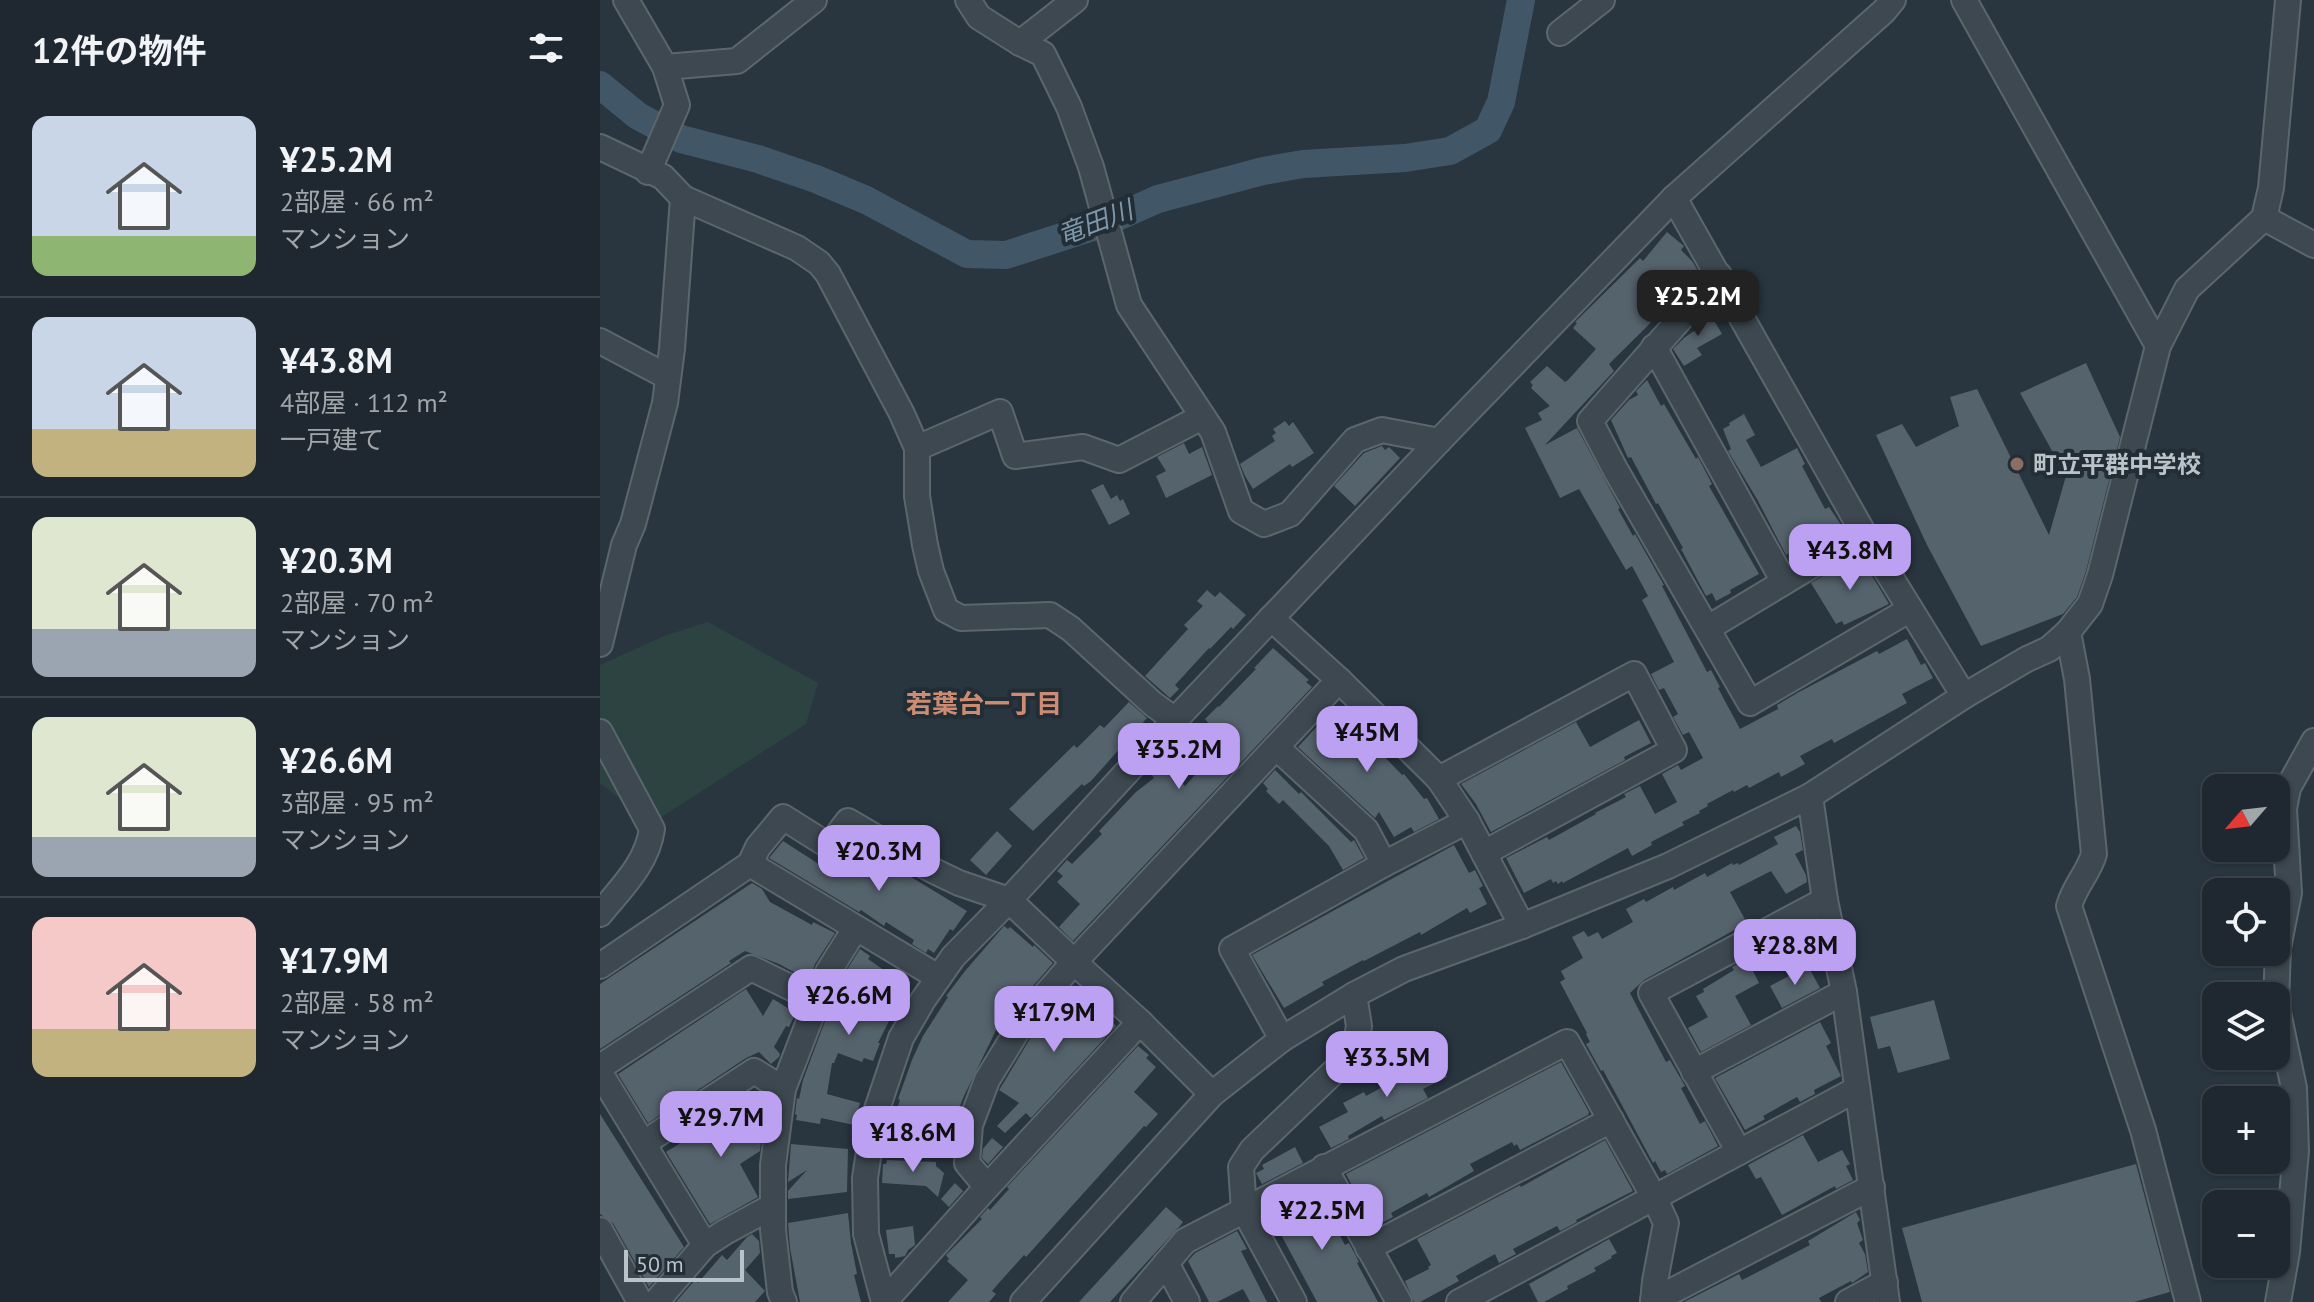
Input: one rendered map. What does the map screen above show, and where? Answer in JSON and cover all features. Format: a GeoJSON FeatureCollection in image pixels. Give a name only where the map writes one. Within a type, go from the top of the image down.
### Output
{"type":"FeatureCollection","features":[{"type":"Feature","properties":{"kind":"street"},"geometry":{"type":"LineString","coordinates":[[626,0],[665,67],[677,105],[650,167]]}},
{"type":"Feature","properties":{"kind":"street"},"geometry":{"type":"LineString","coordinates":[[665,67],[737,61],[814,0]]}},
{"type":"Feature","properties":{"kind":"street"},"geometry":{"type":"LineString","coordinates":[[968,0],[979,17],[1043,54],[1069,107],[1091,167],[1129,305],[1213,432],[1241,511],[1264,524],[1290,514],[1355,440],[1382,430],[1439,441]]}},
{"type":"Feature","properties":{"kind":"street"},"geometry":{"type":"LineString","coordinates":[[1020,43],[1075,0]]}},
{"type":"Feature","properties":{"kind":"street"},"geometry":{"type":"LineString","coordinates":[[1560,33],[1602,0]]}},
{"type":"Feature","properties":{"kind":"street"},"geometry":{"type":"LineString","coordinates":[[884,1302],[866,1234],[865,1178],[874,1118],[901,1038],[953,957],[1439,441],[1674,198],[1893,0]]}},
{"type":"Feature","properties":{"kind":"street"},"geometry":{"type":"LineString","coordinates":[[1964,0],[2158,346]]}},
{"type":"Feature","properties":{"kind":"street"},"geometry":{"type":"LineString","coordinates":[[1023,1302],[1212,1094],[1282,1039],[1404,969],[1522,926],[1668,866],[1810,796],[1964,696],[2049,649],[2068,632],[2090,604],[2100,575],[2158,346],[2187,289],[2264,218],[2271,188],[2288,0]]}},
{"type":"Feature","properties":{"kind":"street"},"geometry":{"type":"LineString","coordinates":[[600,147],[650,167],[683,198],[797,248],[819,263],[828,274],[917,448],[917,496],[925,545],[946,610],[961,618],[1050,615],[1071,629],[1153,704],[1175,720]]}},
{"type":"Feature","properties":{"kind":"street"},"geometry":{"type":"LineString","coordinates":[[600,644],[624,545],[633,524],[665,403],[683,198]]}},
{"type":"Feature","properties":{"kind":"street"},"geometry":{"type":"LineString","coordinates":[[1674,198],[1864,534],[1964,696]]}},
{"type":"Feature","properties":{"kind":"street"},"geometry":{"type":"LineString","coordinates":[[2264,218],[2314,245]]}},
{"type":"Feature","properties":{"kind":"street"},"geometry":{"type":"LineString","coordinates":[[1719,275],[1590,421],[1615,469],[1750,703],[1909,610]]}},
{"type":"Feature","properties":{"kind":"street"},"geometry":{"type":"LineString","coordinates":[[600,341],[668,377]]}},
{"type":"Feature","properties":{"kind":"street"},"geometry":{"type":"LineString","coordinates":[[1654,347],[1784,582]]}},
{"type":"Feature","properties":{"kind":"street"},"geometry":{"type":"LineString","coordinates":[[917,448],[1000,412],[1015,456],[1083,447],[1119,460],[1202,417]]}},
{"type":"Feature","properties":{"kind":"street"},"geometry":{"type":"LineString","coordinates":[[1708,628],[1864,534]]}},
{"type":"Feature","properties":{"kind":"street"},"geometry":{"type":"LineString","coordinates":[[1271,618],[1439,779],[1467,821],[1522,926]]}},
{"type":"Feature","properties":{"kind":"street"},"geometry":{"type":"LineString","coordinates":[[2068,632],[2077,679],[2094,854],[2073,891],[2069,906],[2143,1130],[2188,1302]]}},
{"type":"Feature","properties":{"kind":"street"},"geometry":{"type":"LineString","coordinates":[[1439,779],[1634,674],[1674,750],[1484,853]]}},
{"type":"Feature","properties":{"kind":"street"},"geometry":{"type":"LineString","coordinates":[[987,1187],[967,1163],[970,1125],[987,1080],[1025,1018],[1339,680]]}},
{"type":"Feature","properties":{"kind":"street"},"geometry":{"type":"LineString","coordinates":[[600,732],[652,829],[650,844],[637,868],[600,914]]}},
{"type":"Feature","properties":{"kind":"street"},"geometry":{"type":"LineString","coordinates":[[2278,1302],[2287,1252],[2296,1151],[2294,1088],[2276,1003],[2278,948],[2289,893],[2284,809],[2288,788],[2314,741]]}},
{"type":"Feature","properties":{"kind":"street"},"geometry":{"type":"LineString","coordinates":[[1276,747],[1366,830],[1384,864]]}},
{"type":"Feature","properties":{"kind":"street"},"geometry":{"type":"LineString","coordinates":[[1810,796],[1825,900],[1844,992],[1886,1292],[1848,1302]]}},
{"type":"Feature","properties":{"kind":"street"},"geometry":{"type":"LineString","coordinates":[[600,966],[750,864],[758,847],[783,817],[829,846],[848,821],[932,870],[1009,900],[1212,1094]]}},
{"type":"Feature","properties":{"kind":"street"},"geometry":{"type":"LineString","coordinates":[[1282,1039],[1232,949],[1467,821]]}},
{"type":"Feature","properties":{"kind":"street"},"geometry":{"type":"LineString","coordinates":[[750,864],[938,977]]}},
{"type":"Feature","properties":{"kind":"street"},"geometry":{"type":"LineString","coordinates":[[1739,1152],[1651,993],[1825,900]]}},
{"type":"Feature","properties":{"kind":"street"},"geometry":{"type":"LineString","coordinates":[[779,1299],[773,1230],[773,1165],[783,1089],[828,972],[855,929]]}},
{"type":"Feature","properties":{"kind":"street"},"geometry":{"type":"LineString","coordinates":[[600,1067],[751,968],[816,1000]]}},
{"type":"Feature","properties":{"kind":"street"},"geometry":{"type":"LineString","coordinates":[[1694,1072],[1844,992]]}},
{"type":"Feature","properties":{"kind":"street"},"geometry":{"type":"LineString","coordinates":[[1294,1302],[1244,1210],[1241,1167],[1252,1150],[1342,1064],[1356,1043],[1359,1026],[1354,995]]}},
{"type":"Feature","properties":{"kind":"street"},"geometry":{"type":"LineString","coordinates":[[884,1302],[1140,1022]]}},
{"type":"Feature","properties":{"kind":"street"},"geometry":{"type":"LineString","coordinates":[[1133,1302],[1185,1241],[1567,1042],[1666,1223],[1653,1302]]}},
{"type":"Feature","properties":{"kind":"street"},"geometry":{"type":"LineString","coordinates":[[644,1143],[754,1071],[783,1089]]}},
{"type":"Feature","properties":{"kind":"street"},"geometry":{"type":"LineString","coordinates":[[600,1073],[705,1245]]}},
{"type":"Feature","properties":{"kind":"street"},"geometry":{"type":"LineString","coordinates":[[1459,1302],[1857,1089]]}},
{"type":"Feature","properties":{"kind":"street"},"geometry":{"type":"LineString","coordinates":[[1368,1248],[1611,1120]]}},
{"type":"Feature","properties":{"kind":"street"},"geometry":{"type":"LineString","coordinates":[[1324,1167],[1399,1302]]}},
{"type":"Feature","properties":{"kind":"street"},"geometry":{"type":"LineString","coordinates":[[1653,1302],[1872,1187]]}},
{"type":"Feature","properties":{"kind":"street"},"geometry":{"type":"LineString","coordinates":[[656,1302],[705,1245],[773,1206]]}},
{"type":"Feature","properties":{"kind":"street"},"geometry":{"type":"LineString","coordinates":[[600,1230],[640,1302]]}},
{"type":"Feature","properties":{"kind":"street"},"geometry":{"type":"LineString","coordinates":[[1166,1263],[1187,1302]]}},
{"type":"Feature","properties":{"kind":"green space"},"geometry":{"type":"Polygon","coordinates":[[[708,622],[818,683],[806,724],[652,823],[600,783],[600,665],[664,636],[708,622]]]}},
{"type":"Feature","properties":{"kind":"building"},"geometry":{"type":"Polygon","coordinates":[[[1667,232],[1684,246],[1681,250],[1700,274],[1609,364],[1614,371],[1545,445],[1577,428],[1618,509],[1664,585],[1707,672],[1711,670],[1740,729],[1778,709],[1777,705],[1799,692],[1877,651],[1879,654],[1907,639],[1921,665],[1925,663],[1933,678],[1902,694],[1907,703],[1834,743],[1832,739],[1800,756],[1805,764],[1781,777],[1779,772],[1749,788],[1747,785],[1733,790],[1707,804],[1700,813],[1682,822],[1684,825],[1632,856],[1628,848],[1563,883],[1553,883],[1551,879],[1524,893],[1506,858],[1547,837],[1549,840],[1640,786],[1655,814],[1677,802],[1662,774],[1678,765],[1681,770],[1703,758],[1689,732],[1683,735],[1673,717],[1678,714],[1664,688],[1659,690],[1651,674],[1674,662],[1642,600],[1648,596],[1632,566],[1626,570],[1579,489],[1560,498],[1525,428],[1542,420],[1538,413],[1550,406],[1531,388],[1533,385],[1530,382],[1547,366],[1565,382],[1568,380],[1596,349],[1573,328],[1575,322],[1640,258],[1643,261],[1667,232]]]}},
{"type":"Feature","properties":{"kind":"building"},"geometry":{"type":"Polygon","coordinates":[[[1712,308],[1722,334],[1697,348],[1702,355],[1684,366],[1673,349],[1697,329],[1695,325],[1712,308]]]}},
{"type":"Feature","properties":{"kind":"building"},"geometry":{"type":"Polygon","coordinates":[[[2086,363],[2120,437],[2077,597],[2063,614],[1981,646],[1927,545],[1876,435],[1902,424],[1916,447],[1959,426],[1950,397],[1977,389],[2049,535],[2066,476],[2020,393],[2086,363]]]}},
{"type":"Feature","properties":{"kind":"building"},"geometry":{"type":"Polygon","coordinates":[[[1647,380],[1696,459],[1698,457],[1712,484],[1709,486],[1759,574],[1716,601],[1712,593],[1706,596],[1658,503],[1631,457],[1628,458],[1611,420],[1629,400],[1638,395],[1636,391],[1647,380]]]}},
{"type":"Feature","properties":{"kind":"building"},"geometry":{"type":"Polygon","coordinates":[[[1744,414],[1755,435],[1746,440],[1761,467],[1797,448],[1805,464],[1802,466],[1825,509],[1829,507],[1842,526],[1841,530],[1799,556],[1795,550],[1786,555],[1728,451],[1731,449],[1723,429],[1744,414]]]}},
{"type":"Feature","properties":{"kind":"building"},"geometry":{"type":"Polygon","coordinates":[[[1285,421],[1289,426],[1293,422],[1314,453],[1292,467],[1290,464],[1253,489],[1240,464],[1275,441],[1273,429],[1285,421]]]}},
{"type":"Feature","properties":{"kind":"building"},"geometry":{"type":"Polygon","coordinates":[[[1184,443],[1189,454],[1202,447],[1212,475],[1166,498],[1156,476],[1166,471],[1157,457],[1184,443]]]}},
{"type":"Feature","properties":{"kind":"building"},"geometry":{"type":"Polygon","coordinates":[[[1382,446],[1385,450],[1389,447],[1400,458],[1355,506],[1334,486],[1364,453],[1382,446]]]}},
{"type":"Feature","properties":{"kind":"building"},"geometry":{"type":"Polygon","coordinates":[[[1103,484],[1111,499],[1117,495],[1120,501],[1123,499],[1130,514],[1109,525],[1091,490],[1103,484]]]}},
{"type":"Feature","properties":{"kind":"building"},"geometry":{"type":"Polygon","coordinates":[[[1859,554],[1889,604],[1844,625],[1842,621],[1836,624],[1811,583],[1859,554]]]}},
{"type":"Feature","properties":{"kind":"building"},"geometry":{"type":"Polygon","coordinates":[[[1207,590],[1215,597],[1220,592],[1246,615],[1209,648],[1175,685],[1179,689],[1170,698],[1145,676],[1188,629],[1184,625],[1203,606],[1197,601],[1207,590]]]}},
{"type":"Feature","properties":{"kind":"building"},"geometry":{"type":"Polygon","coordinates":[[[1273,648],[1309,680],[1306,682],[1312,687],[1073,941],[1059,927],[1080,904],[1057,882],[1063,876],[1057,871],[1067,860],[1072,864],[1102,834],[1099,831],[1136,792],[1154,778],[1149,772],[1161,761],[1185,786],[1220,747],[1204,731],[1210,725],[1205,719],[1273,648]]]}},
{"type":"Feature","properties":{"kind":"building"},"geometry":{"type":"Polygon","coordinates":[[[1129,702],[1147,718],[1091,781],[1084,786],[1082,784],[1033,831],[1009,809],[1074,745],[1077,748],[1100,725],[1104,728],[1129,702]]]}},
{"type":"Feature","properties":{"kind":"building"},"geometry":{"type":"Polygon","coordinates":[[[1336,706],[1404,774],[1424,799],[1427,798],[1439,819],[1414,832],[1411,827],[1394,837],[1379,812],[1375,818],[1298,747],[1336,706]]]}},
{"type":"Feature","properties":{"kind":"building"},"geometry":{"type":"Polygon","coordinates":[[[1639,720],[1651,743],[1491,832],[1461,784],[1576,722],[1590,747],[1639,720]]]}},
{"type":"Feature","properties":{"kind":"building"},"geometry":{"type":"Polygon","coordinates":[[[1275,770],[1351,842],[1354,840],[1364,858],[1343,870],[1329,846],[1283,800],[1279,804],[1266,791],[1268,789],[1263,783],[1275,770]]]}},
{"type":"Feature","properties":{"kind":"building"},"geometry":{"type":"Polygon","coordinates":[[[1796,826],[1803,850],[1795,854],[1807,882],[1786,894],[1771,871],[1730,892],[1747,923],[1644,980],[1630,993],[1666,1062],[1670,1060],[1685,1086],[1681,1088],[1700,1124],[1705,1121],[1718,1146],[1667,1174],[1665,1170],[1661,1172],[1586,1044],[1590,1042],[1587,1033],[1560,982],[1565,979],[1561,971],[1583,958],[1572,937],[1584,931],[1588,937],[1598,932],[1602,939],[1633,922],[1626,909],[1673,887],[1674,890],[1705,873],[1707,877],[1732,863],[1739,865],[1778,844],[1774,837],[1796,826]]]}},
{"type":"Feature","properties":{"kind":"building"},"geometry":{"type":"Polygon","coordinates":[[[997,831],[1012,846],[986,875],[970,860],[997,831]]]}},
{"type":"Feature","properties":{"kind":"building"},"geometry":{"type":"Polygon","coordinates":[[[783,841],[828,870],[852,841],[967,911],[934,953],[928,949],[926,953],[912,944],[914,940],[886,922],[884,926],[769,858],[783,841]]]}},
{"type":"Feature","properties":{"kind":"building"},"geometry":{"type":"Polygon","coordinates":[[[1454,845],[1469,873],[1475,870],[1487,904],[1470,913],[1467,908],[1421,935],[1420,932],[1363,960],[1322,982],[1324,985],[1284,1008],[1252,955],[1454,845]]]}},
{"type":"Feature","properties":{"kind":"building"},"geometry":{"type":"Polygon","coordinates":[[[752,883],[762,889],[770,902],[812,925],[813,922],[835,933],[815,964],[809,980],[745,951],[600,1049],[600,984],[752,883]]]}},
{"type":"Feature","properties":{"kind":"building"},"geometry":{"type":"Polygon","coordinates":[[[1004,926],[1034,945],[1053,963],[1004,1024],[1000,1022],[954,1121],[950,1148],[890,1130],[898,1099],[923,1036],[946,996],[1004,926]]]}},
{"type":"Feature","properties":{"kind":"building"},"geometry":{"type":"Polygon","coordinates":[[[1805,928],[1818,948],[1794,961],[1783,942],[1805,928]]]}},
{"type":"Feature","properties":{"kind":"building"},"geometry":{"type":"Polygon","coordinates":[[[860,949],[870,956],[868,959],[908,987],[878,1043],[873,1061],[864,1058],[862,1062],[838,1053],[832,1063],[827,1094],[860,1103],[854,1125],[821,1118],[820,1124],[796,1120],[797,1098],[831,1005],[841,979],[860,949]]]}},
{"type":"Feature","properties":{"kind":"building"},"geometry":{"type":"Polygon","coordinates":[[[1747,959],[1759,983],[1735,996],[1751,1025],[1701,1052],[1688,1028],[1708,1017],[1696,996],[1747,959]]]}},
{"type":"Feature","properties":{"kind":"building"},"geometry":{"type":"Polygon","coordinates":[[[1808,966],[1820,988],[1782,1008],[1770,986],[1808,966]]]}},
{"type":"Feature","properties":{"kind":"building"},"geometry":{"type":"Polygon","coordinates":[[[1074,985],[1116,1026],[1031,1118],[1026,1113],[1005,1133],[997,1126],[1019,1103],[999,1090],[1037,1027],[1074,985]]]}},
{"type":"Feature","properties":{"kind":"building"},"geometry":{"type":"Polygon","coordinates":[[[746,989],[763,1016],[773,999],[796,1013],[774,1047],[779,1057],[771,1064],[759,1052],[746,1058],[648,1123],[618,1074],[746,989]]]}},
{"type":"Feature","properties":{"kind":"building"},"geometry":{"type":"Polygon","coordinates":[[[1934,1000],[1950,1059],[1898,1073],[1890,1046],[1878,1049],[1870,1017],[1934,1000]]]}},
{"type":"Feature","properties":{"kind":"building"},"geometry":{"type":"Polygon","coordinates":[[[1820,1022],[1831,1043],[1826,1046],[1841,1076],[1814,1090],[1815,1094],[1800,1102],[1797,1097],[1763,1116],[1765,1119],[1745,1130],[1715,1078],[1820,1022]]]}},
{"type":"Feature","properties":{"kind":"building"},"geometry":{"type":"Polygon","coordinates":[[[1138,1046],[1149,1055],[1146,1058],[1156,1067],[1134,1092],[1158,1114],[1026,1257],[1024,1255],[992,1291],[996,1294],[989,1302],[948,1302],[968,1280],[947,1261],[946,1255],[1138,1046]]]}},
{"type":"Feature","properties":{"kind":"building"},"geometry":{"type":"Polygon","coordinates":[[[1431,1046],[1447,1077],[1423,1089],[1428,1098],[1384,1120],[1382,1116],[1331,1148],[1319,1127],[1348,1112],[1343,1103],[1364,1092],[1366,1096],[1399,1078],[1397,1074],[1418,1062],[1414,1055],[1431,1046]]]}},
{"type":"Feature","properties":{"kind":"building"},"geometry":{"type":"Polygon","coordinates":[[[1561,1062],[1588,1115],[1520,1150],[1512,1142],[1470,1164],[1474,1171],[1429,1197],[1427,1193],[1391,1213],[1393,1217],[1374,1227],[1346,1174],[1561,1062]]]}},
{"type":"Feature","properties":{"kind":"building"},"geometry":{"type":"Polygon","coordinates":[[[751,1091],[762,1108],[757,1111],[761,1117],[751,1124],[761,1141],[760,1151],[740,1164],[758,1197],[710,1224],[666,1152],[703,1129],[700,1124],[751,1091]]]}},
{"type":"Feature","properties":{"kind":"building"},"geometry":{"type":"Polygon","coordinates":[[[600,1114],[684,1247],[649,1287],[613,1223],[600,1214],[600,1114]]]}},
{"type":"Feature","properties":{"kind":"building"},"geometry":{"type":"Polygon","coordinates":[[[1803,1135],[1818,1162],[1842,1150],[1850,1164],[1846,1166],[1853,1180],[1836,1189],[1835,1186],[1782,1215],[1761,1177],[1756,1179],[1748,1165],[1803,1135]]]}},
{"type":"Feature","properties":{"kind":"building"},"geometry":{"type":"Polygon","coordinates":[[[992,1138],[1003,1147],[988,1164],[982,1158],[983,1149],[992,1138]]]}},
{"type":"Feature","properties":{"kind":"building"},"geometry":{"type":"Polygon","coordinates":[[[1605,1140],[1633,1191],[1560,1231],[1557,1226],[1513,1249],[1516,1254],[1499,1263],[1495,1254],[1456,1276],[1459,1281],[1420,1302],[1414,1302],[1405,1281],[1431,1265],[1417,1239],[1521,1187],[1605,1140]]]}},
{"type":"Feature","properties":{"kind":"building"},"geometry":{"type":"Polygon","coordinates":[[[791,1144],[848,1149],[847,1192],[788,1199],[788,1191],[807,1170],[788,1182],[791,1144]]]}},
{"type":"Feature","properties":{"kind":"building"},"geometry":{"type":"Polygon","coordinates":[[[1295,1147],[1303,1163],[1262,1184],[1256,1173],[1264,1169],[1262,1165],[1295,1147]]]}},
{"type":"Feature","properties":{"kind":"building"},"geometry":{"type":"Polygon","coordinates":[[[887,1160],[936,1162],[944,1173],[938,1197],[926,1186],[882,1183],[883,1164],[887,1160]]]}},
{"type":"Feature","properties":{"kind":"building"},"geometry":{"type":"Polygon","coordinates":[[[2136,1164],[2170,1292],[2134,1302],[1922,1302],[1902,1228],[2136,1164]]]}},
{"type":"Feature","properties":{"kind":"building"},"geometry":{"type":"Polygon","coordinates":[[[955,1183],[963,1191],[949,1207],[941,1199],[955,1183]]]}},
{"type":"Feature","properties":{"kind":"building"},"geometry":{"type":"Polygon","coordinates":[[[1316,1190],[1345,1245],[1349,1243],[1378,1302],[1317,1302],[1270,1214],[1316,1190]]]}},
{"type":"Feature","properties":{"kind":"building"},"geometry":{"type":"Polygon","coordinates":[[[1166,1207],[1183,1222],[1179,1227],[1110,1302],[1079,1302],[1166,1207]]]}},
{"type":"Feature","properties":{"kind":"building"},"geometry":{"type":"Polygon","coordinates":[[[1856,1212],[1863,1240],[1859,1243],[1865,1254],[1868,1272],[1819,1298],[1821,1302],[1684,1302],[1739,1274],[1742,1280],[1810,1245],[1808,1241],[1856,1212]]]}},
{"type":"Feature","properties":{"kind":"building"},"geometry":{"type":"Polygon","coordinates":[[[848,1213],[857,1274],[854,1275],[861,1302],[800,1302],[788,1223],[848,1213]]]}},
{"type":"Feature","properties":{"kind":"building"},"geometry":{"type":"Polygon","coordinates":[[[913,1226],[915,1245],[905,1256],[895,1258],[895,1254],[889,1254],[886,1230],[913,1226]]]}},
{"type":"Feature","properties":{"kind":"building"},"geometry":{"type":"Polygon","coordinates":[[[1237,1231],[1247,1249],[1241,1251],[1267,1302],[1250,1302],[1243,1289],[1217,1302],[1209,1302],[1188,1261],[1195,1253],[1237,1231]]]}},
{"type":"Feature","properties":{"kind":"building"},"geometry":{"type":"Polygon","coordinates":[[[752,1234],[759,1241],[760,1253],[745,1270],[765,1291],[755,1302],[676,1302],[695,1280],[698,1283],[722,1255],[727,1260],[752,1234]]]}},
{"type":"Feature","properties":{"kind":"building"},"geometry":{"type":"Polygon","coordinates":[[[1609,1239],[1617,1253],[1612,1258],[1594,1268],[1596,1271],[1567,1286],[1568,1289],[1538,1302],[1529,1284],[1609,1239]]]}},
{"type":"Feature","properties":{"kind":"waterway","name":"竜田川"},"geometry":{"type":"LineString","coordinates":[[600,85],[638,116],[681,139],[758,159],[816,179],[866,200],[967,254],[1006,255],[1099,225],[1158,199],[1263,171],[1303,164],[1405,158],[1450,151],[1488,130],[1501,102],[1521,0]]}},
{"type":"Feature","properties":{"kind":"place","name":"町立平群中学校"},"geometry":{"type":"Point","coordinates":[2017,464]}},
{"type":"Feature","properties":{"kind":"district","name":"若葉台一丁目"},"geometry":{"type":"Point","coordinates":[984,703]}}]}
